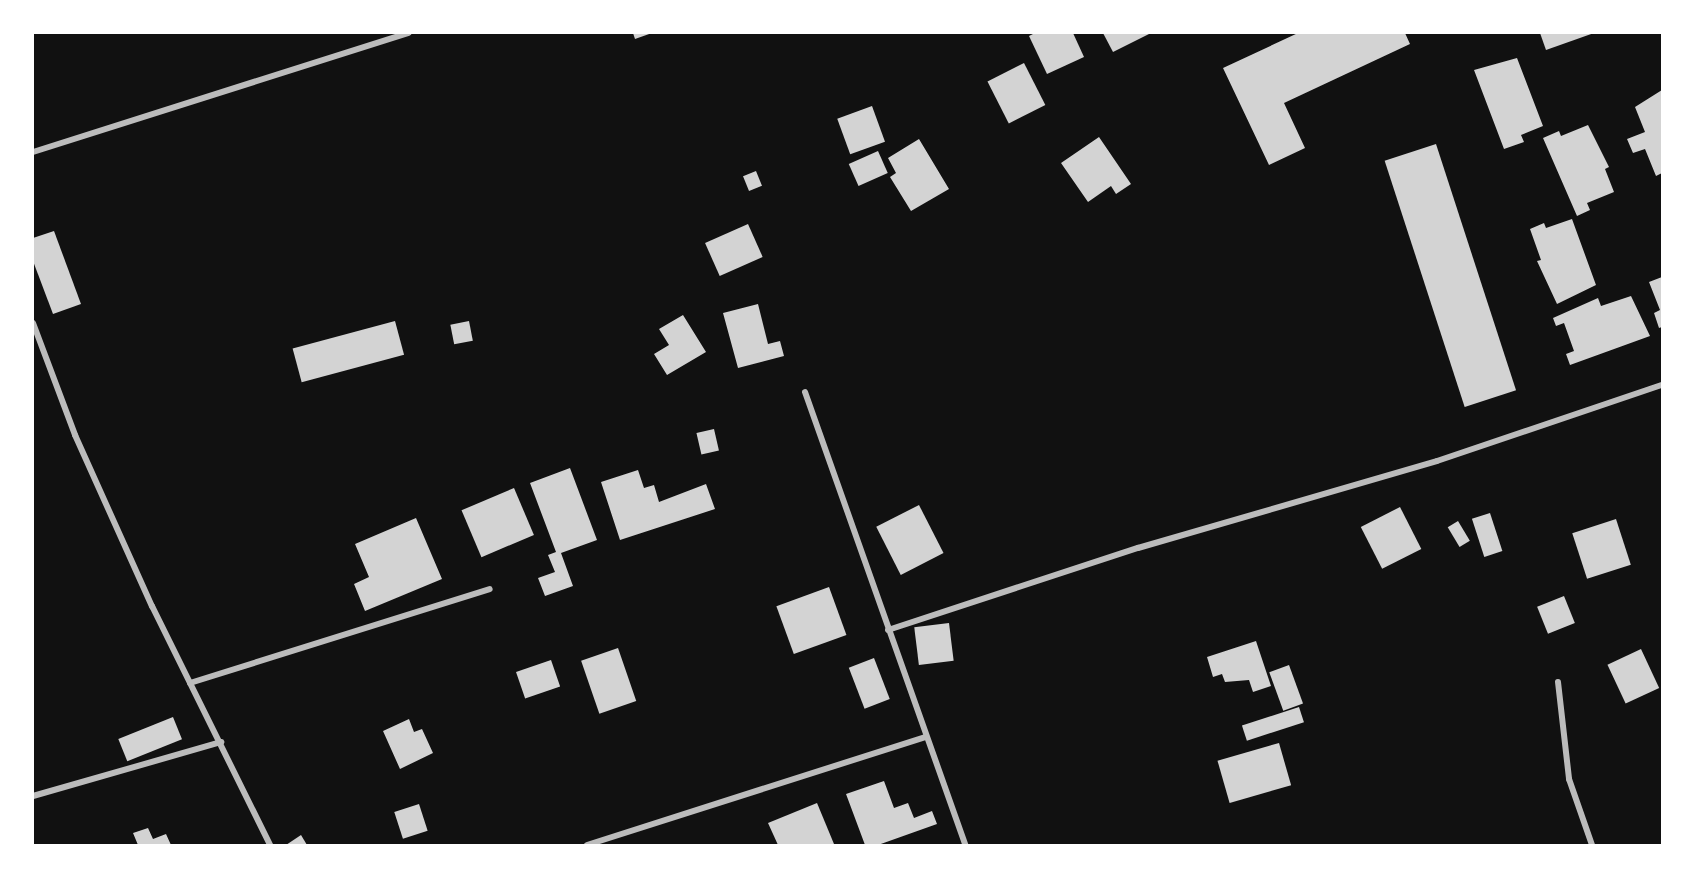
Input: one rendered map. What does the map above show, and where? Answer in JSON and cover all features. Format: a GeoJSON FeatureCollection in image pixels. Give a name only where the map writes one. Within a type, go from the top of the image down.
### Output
{"type":"FeatureCollection","features":[{"type":"Feature","properties":{"kind":"street"},"geometry":{"type":"LineString","coordinates":[[33,152],[409,33]]}},
{"type":"Feature","properties":{"kind":"street"},"geometry":{"type":"LineString","coordinates":[[33,323],[75,435],[190,683],[270,845]]}},
{"type":"Feature","properties":{"kind":"street"},"geometry":{"type":"LineString","coordinates":[[888,630],[1138,548],[1448,458],[1662,385]]}},
{"type":"Feature","properties":{"kind":"street"},"geometry":{"type":"LineString","coordinates":[[805,392],[965,845]]}},
{"type":"Feature","properties":{"kind":"street"},"geometry":{"type":"LineString","coordinates":[[190,683],[490,589]]}},
{"type":"Feature","properties":{"kind":"street"},"geometry":{"type":"LineString","coordinates":[[1558,682],[1569,779],[1592,845]]}},
{"type":"Feature","properties":{"kind":"street"},"geometry":{"type":"LineString","coordinates":[[586,845],[925,737]]}},
{"type":"Feature","properties":{"kind":"street"},"geometry":{"type":"LineString","coordinates":[[33,796],[220,742]]}},
{"type":"Feature","properties":{"kind":"building"},"geometry":{"type":"Polygon","coordinates":[[[633,33],[652,33],[635,39],[633,33]]]}},
{"type":"Feature","properties":{"kind":"building"},"geometry":{"type":"Polygon","coordinates":[[[1035,33],[1073,33],[1084,57],[1047,74],[1029,36],[1035,33]]]}},
{"type":"Feature","properties":{"kind":"building"},"geometry":{"type":"Polygon","coordinates":[[[1103,33],[1151,33],[1113,52],[1103,33]]]}},
{"type":"Feature","properties":{"kind":"building"},"geometry":{"type":"Polygon","coordinates":[[[1298,33],[1405,33],[1410,44],[1284,103],[1305,148],[1269,165],[1223,68],[1298,33]]]}},
{"type":"Feature","properties":{"kind":"building"},"geometry":{"type":"Polygon","coordinates":[[[1540,33],[1594,33],[1546,50],[1540,33]]]}},
{"type":"Feature","properties":{"kind":"building"},"geometry":{"type":"Polygon","coordinates":[[[1517,58],[1543,126],[1521,135],[1524,142],[1504,149],[1474,70],[1517,58]]]}},
{"type":"Feature","properties":{"kind":"building"},"geometry":{"type":"Polygon","coordinates":[[[1024,63],[1045,105],[1009,123],[987,82],[1024,63]]]}},
{"type":"Feature","properties":{"kind":"building"},"geometry":{"type":"Polygon","coordinates":[[[1662,90],[1662,173],[1656,176],[1645,149],[1633,153],[1627,139],[1645,132],[1635,107],[1662,90]]]}},
{"type":"Feature","properties":{"kind":"building"},"geometry":{"type":"Polygon","coordinates":[[[872,106],[885,142],[850,154],[837,119],[872,106]]]}},
{"type":"Feature","properties":{"kind":"building"},"geometry":{"type":"Polygon","coordinates":[[[1588,125],[1609,167],[1605,169],[1614,192],[1587,203],[1590,210],[1577,216],[1543,138],[1559,131],[1561,136],[1588,125]]]}},
{"type":"Feature","properties":{"kind":"building"},"geometry":{"type":"Polygon","coordinates":[[[1099,137],[1131,184],[1116,194],[1111,186],[1088,202],[1061,163],[1099,137]]]}},
{"type":"Feature","properties":{"kind":"building"},"geometry":{"type":"Polygon","coordinates":[[[919,139],[949,189],[911,211],[890,177],[896,173],[888,158],[919,139]]]}},
{"type":"Feature","properties":{"kind":"building"},"geometry":{"type":"Polygon","coordinates":[[[1436,144],[1516,390],[1465,407],[1385,161],[1436,144]]]}},
{"type":"Feature","properties":{"kind":"building"},"geometry":{"type":"Polygon","coordinates":[[[878,151],[888,173],[859,186],[849,164],[878,151]]]}},
{"type":"Feature","properties":{"kind":"building"},"geometry":{"type":"Polygon","coordinates":[[[756,171],[762,186],[749,191],[743,176],[756,171]]]}},
{"type":"Feature","properties":{"kind":"building"},"geometry":{"type":"Polygon","coordinates":[[[1572,219],[1596,285],[1557,304],[1537,261],[1541,260],[1530,229],[1544,223],[1546,228],[1572,219]]]}},
{"type":"Feature","properties":{"kind":"building"},"geometry":{"type":"Polygon","coordinates":[[[748,224],[763,257],[720,276],[705,243],[748,224]]]}},
{"type":"Feature","properties":{"kind":"building"},"geometry":{"type":"Polygon","coordinates":[[[54,231],[81,304],[53,314],[33,261],[33,238],[54,231]]]}},
{"type":"Feature","properties":{"kind":"building"},"geometry":{"type":"Polygon","coordinates":[[[1662,277],[1662,327],[1659,328],[1654,313],[1660,310],[1649,282],[1662,277]]]}},
{"type":"Feature","properties":{"kind":"building"},"geometry":{"type":"Polygon","coordinates":[[[1631,296],[1650,336],[1570,365],[1566,354],[1574,351],[1564,323],[1556,326],[1553,318],[1598,298],[1601,306],[1631,296]]]}},
{"type":"Feature","properties":{"kind":"building"},"geometry":{"type":"Polygon","coordinates":[[[758,304],[768,344],[780,341],[784,356],[738,368],[723,313],[758,304]]]}},
{"type":"Feature","properties":{"kind":"building"},"geometry":{"type":"Polygon","coordinates":[[[683,315],[706,352],[667,375],[654,354],[669,345],[659,329],[683,315]]]}},
{"type":"Feature","properties":{"kind":"building"},"geometry":{"type":"Polygon","coordinates":[[[395,321],[404,355],[302,382],[293,348],[395,321]]]}},
{"type":"Feature","properties":{"kind":"building"},"geometry":{"type":"Polygon","coordinates":[[[469,321],[473,341],[454,344],[450,325],[469,321]]]}},
{"type":"Feature","properties":{"kind":"building"},"geometry":{"type":"Polygon","coordinates":[[[714,429],[719,450],[701,454],[696,433],[714,429]]]}},
{"type":"Feature","properties":{"kind":"building"},"geometry":{"type":"Polygon","coordinates":[[[570,468],[597,540],[561,553],[573,586],[545,596],[538,578],[555,572],[548,555],[556,552],[530,483],[570,468]]]}},
{"type":"Feature","properties":{"kind":"building"},"geometry":{"type":"Polygon","coordinates":[[[638,470],[644,488],[654,485],[659,502],[706,484],[715,509],[620,540],[601,482],[638,470]]]}},
{"type":"Feature","properties":{"kind":"building"},"geometry":{"type":"Polygon","coordinates":[[[514,488],[534,535],[481,557],[462,510],[514,488]]]}},
{"type":"Feature","properties":{"kind":"building"},"geometry":{"type":"Polygon","coordinates":[[[919,505],[944,553],[901,575],[876,527],[919,505]]]}},
{"type":"Feature","properties":{"kind":"building"},"geometry":{"type":"Polygon","coordinates":[[[1400,507],[1421,549],[1382,569],[1361,527],[1400,507]]]}},
{"type":"Feature","properties":{"kind":"building"},"geometry":{"type":"Polygon","coordinates":[[[1490,513],[1502,551],[1484,557],[1472,519],[1490,513]]]}},
{"type":"Feature","properties":{"kind":"building"},"geometry":{"type":"Polygon","coordinates":[[[416,518],[442,579],[365,611],[354,584],[369,577],[355,544],[416,518]]]}},
{"type":"Feature","properties":{"kind":"building"},"geometry":{"type":"Polygon","coordinates":[[[1616,519],[1631,565],[1587,579],[1572,533],[1616,519]]]}},
{"type":"Feature","properties":{"kind":"building"},"geometry":{"type":"Polygon","coordinates":[[[1458,521],[1470,541],[1460,547],[1448,527],[1458,521]]]}},
{"type":"Feature","properties":{"kind":"building"},"geometry":{"type":"Polygon","coordinates":[[[829,587],[846,635],[794,654],[776,606],[829,587]]]}},
{"type":"Feature","properties":{"kind":"building"},"geometry":{"type":"Polygon","coordinates":[[[1564,596],[1575,623],[1548,634],[1537,607],[1564,596]]]}},
{"type":"Feature","properties":{"kind":"building"},"geometry":{"type":"Polygon","coordinates":[[[949,623],[954,661],[919,665],[914,627],[949,623]]]}},
{"type":"Feature","properties":{"kind":"building"},"geometry":{"type":"Polygon","coordinates":[[[1256,641],[1271,686],[1253,692],[1249,680],[1225,682],[1222,674],[1213,677],[1207,657],[1256,641]]]}},
{"type":"Feature","properties":{"kind":"building"},"geometry":{"type":"Polygon","coordinates":[[[618,648],[636,701],[599,714],[581,661],[618,648]]]}},
{"type":"Feature","properties":{"kind":"building"},"geometry":{"type":"Polygon","coordinates":[[[1641,649],[1659,688],[1626,704],[1607,665],[1641,649]]]}},
{"type":"Feature","properties":{"kind":"building"},"geometry":{"type":"Polygon","coordinates":[[[874,658],[890,699],[865,709],[849,668],[874,658]]]}},
{"type":"Feature","properties":{"kind":"building"},"geometry":{"type":"Polygon","coordinates":[[[551,660],[560,686],[525,699],[516,672],[551,660]]]}},
{"type":"Feature","properties":{"kind":"building"},"geometry":{"type":"Polygon","coordinates":[[[1289,665],[1303,704],[1283,711],[1269,672],[1289,665]]]}},
{"type":"Feature","properties":{"kind":"building"},"geometry":{"type":"Polygon","coordinates":[[[1299,707],[1304,722],[1247,741],[1242,726],[1299,707]]]}},
{"type":"Feature","properties":{"kind":"building"},"geometry":{"type":"Polygon","coordinates":[[[173,717],[182,739],[127,761],[118,739],[173,717]]]}},
{"type":"Feature","properties":{"kind":"building"},"geometry":{"type":"Polygon","coordinates":[[[409,719],[414,732],[422,729],[433,753],[400,769],[383,731],[409,719]]]}},
{"type":"Feature","properties":{"kind":"building"},"geometry":{"type":"Polygon","coordinates":[[[1279,743],[1291,785],[1230,803],[1217,761],[1279,743]]]}},
{"type":"Feature","properties":{"kind":"building"},"geometry":{"type":"Polygon","coordinates":[[[884,781],[894,808],[908,803],[914,818],[932,811],[937,824],[878,845],[865,845],[846,794],[884,781]]]}},
{"type":"Feature","properties":{"kind":"building"},"geometry":{"type":"Polygon","coordinates":[[[817,803],[834,844],[778,845],[768,823],[817,803]]]}},
{"type":"Feature","properties":{"kind":"building"},"geometry":{"type":"Polygon","coordinates":[[[419,804],[428,831],[403,839],[394,812],[419,804]]]}},
{"type":"Feature","properties":{"kind":"building"},"geometry":{"type":"Polygon","coordinates":[[[148,828],[153,839],[166,834],[171,845],[138,845],[133,833],[148,828]]]}},
{"type":"Feature","properties":{"kind":"building"},"geometry":{"type":"Polygon","coordinates":[[[301,835],[307,845],[286,845],[301,835]]]}}]}
